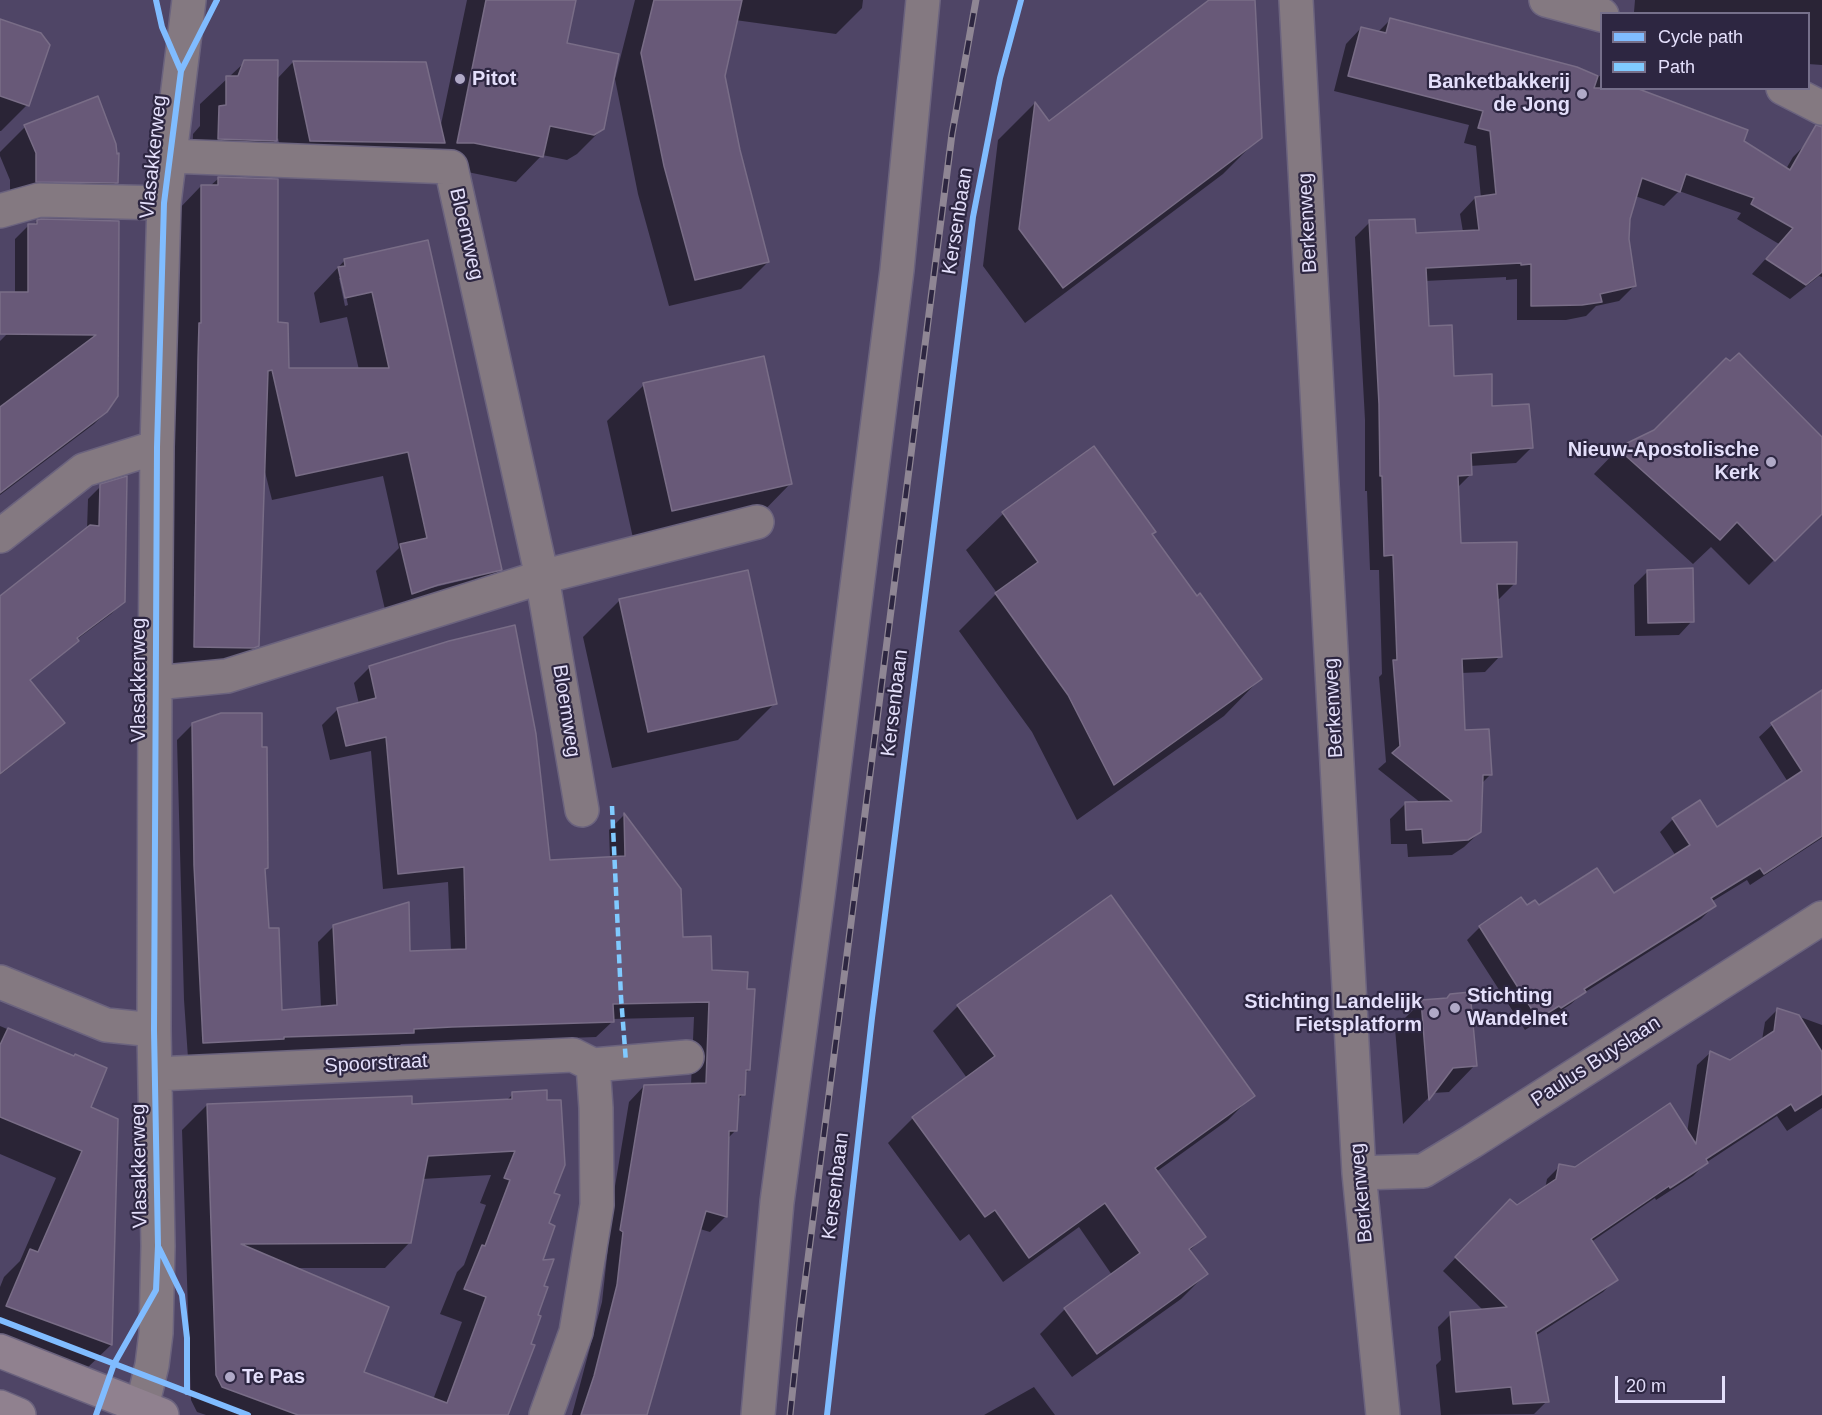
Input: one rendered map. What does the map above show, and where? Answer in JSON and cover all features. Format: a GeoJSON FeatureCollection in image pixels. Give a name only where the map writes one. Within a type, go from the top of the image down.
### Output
{"type":"FeatureCollection","features":[{"type":"Feature","properties":{"kind":"main road"},"geometry":{"type":"LineString","coordinates":[[0,1351],[148,1412]]}},
{"type":"Feature","properties":{"kind":"main road"},"geometry":{"type":"LineString","coordinates":[[0,1407],[19,1415]]}},
{"type":"Feature","properties":{"kind":"street","name":"Vlasakkerweg"},"geometry":{"type":"LineString","coordinates":[[148,1412],[156,1333],[158,1246],[154,1030],[157,447],[164,203],[189,0]]}},
{"type":"Feature","properties":{"kind":"street"},"geometry":{"type":"LineString","coordinates":[[758,1415],[777,1202],[897,270],[923,0]]}},
{"type":"Feature","properties":{"kind":"street","name":"Berkenweg"},"geometry":{"type":"LineString","coordinates":[[1296,0],[1359,1173],[1383,1415]]}},
{"type":"Feature","properties":{"kind":"street"},"geometry":{"type":"LineString","coordinates":[[1546,0],[1600,14]]}},
{"type":"Feature","properties":{"kind":"street"},"geometry":{"type":"LineString","coordinates":[[1787,90],[1822,108]]}},
{"type":"Feature","properties":{"kind":"street","name":"Bloemweg"},"geometry":{"type":"LineString","coordinates":[[169,156],[451,167],[542,577],[582,810]]}},
{"type":"Feature","properties":{"kind":"street"},"geometry":{"type":"LineString","coordinates":[[0,211],[39,200],[164,203]]}},
{"type":"Feature","properties":{"kind":"street"},"geometry":{"type":"LineString","coordinates":[[0,536],[84,470],[157,447]]}},
{"type":"Feature","properties":{"kind":"street"},"geometry":{"type":"LineString","coordinates":[[156,683],[226,676],[542,577],[757,522]]}},
{"type":"Feature","properties":{"kind":"street","name":"Paulus Buyslaan"},"geometry":{"type":"LineString","coordinates":[[1359,1173],[1423,1171],[1822,918]]}},
{"type":"Feature","properties":{"kind":"street"},"geometry":{"type":"LineString","coordinates":[[0,982],[106,1024],[154,1030]]}},
{"type":"Feature","properties":{"kind":"street","name":"Spoorstraat"},"geometry":{"type":"LineString","coordinates":[[156,1074],[573,1055],[593,1065],[687,1057]]}},
{"type":"Feature","properties":{"kind":"street"},"geometry":{"type":"LineString","coordinates":[[546,1415],[576,1332],[597,1205],[593,1065]]}},
{"type":"Feature","properties":{"kind":"building"},"geometry":{"type":"Polygon","coordinates":[[[486,0],[576,0],[567,43],[619,54],[604,129],[594,135],[550,126],[543,157],[474,143],[457,143],[486,0]]]}},
{"type":"Feature","properties":{"kind":"building"},"geometry":{"type":"Polygon","coordinates":[[[654,0],[742,0],[725,76],[740,150],[769,262],[695,280],[664,166],[641,53],[654,0]]]}},
{"type":"Feature","properties":{"kind":"building"},"geometry":{"type":"Polygon","coordinates":[[[1209,0],[1255,0],[1262,138],[1063,288],[1019,229],[1035,102],[1049,121],[1209,0]]]}},
{"type":"Feature","properties":{"kind":"building"},"geometry":{"type":"Polygon","coordinates":[[[1390,18],[1577,67],[1598,76],[1594,88],[1641,90],[1748,130],[1744,141],[1790,170],[1816,125],[1822,127],[1822,272],[1806,285],[1766,259],[1793,228],[1751,204],[1754,198],[1686,174],[1680,192],[1642,178],[1630,219],[1629,239],[1636,286],[1600,294],[1602,302],[1582,305],[1531,306],[1531,264],[1426,268],[1429,326],[1452,325],[1454,376],[1492,374],[1492,406],[1529,404],[1533,448],[1471,453],[1472,475],[1458,476],[1461,543],[1517,542],[1516,584],[1497,584],[1502,657],[1462,659],[1465,730],[1489,729],[1492,775],[1483,775],[1481,832],[1468,840],[1423,843],[1422,829],[1406,830],[1405,802],[1452,801],[1392,753],[1400,746],[1393,660],[1397,660],[1393,555],[1384,556],[1369,220],[1415,219],[1416,233],[1479,230],[1475,197],[1496,194],[1490,131],[1478,128],[1483,111],[1348,76],[1361,27],[1386,33],[1390,18]]]}},
{"type":"Feature","properties":{"kind":"building"},"geometry":{"type":"Polygon","coordinates":[[[0,19],[41,33],[50,45],[29,106],[0,96],[0,19]]]}},
{"type":"Feature","properties":{"kind":"building"},"geometry":{"type":"Polygon","coordinates":[[[244,60],[278,60],[277,141],[218,139],[219,106],[226,105],[226,76],[238,76],[244,60]]]}},
{"type":"Feature","properties":{"kind":"building"},"geometry":{"type":"Polygon","coordinates":[[[293,61],[426,62],[445,143],[310,141],[293,61]]]}},
{"type":"Feature","properties":{"kind":"building"},"geometry":{"type":"Polygon","coordinates":[[[98,96],[116,144],[117,154],[119,153],[118,183],[36,182],[36,153],[24,125],[98,96]]]}},
{"type":"Feature","properties":{"kind":"building"},"geometry":{"type":"Polygon","coordinates":[[[218,177],[278,179],[278,322],[288,323],[289,368],[389,368],[372,292],[345,298],[338,267],[345,266],[344,259],[428,240],[502,570],[438,585],[412,594],[400,544],[427,538],[408,452],[296,476],[272,370],[268,371],[259,646],[254,648],[194,647],[198,359],[199,323],[201,323],[201,185],[218,185],[218,177]]]}},
{"type":"Feature","properties":{"kind":"building"},"geometry":{"type":"Polygon","coordinates":[[[37,220],[119,221],[118,396],[107,412],[0,493],[0,407],[96,335],[0,334],[0,292],[28,292],[28,224],[37,224],[37,220]]]}},
{"type":"Feature","properties":{"kind":"building","name":"Nieuw-Apostolische Kerk"},"geometry":{"type":"Polygon","coordinates":[[[1739,353],[1822,437],[1822,514],[1775,561],[1737,522],[1720,540],[1617,448],[1654,430],[1726,358],[1730,361],[1739,353]]]}},
{"type":"Feature","properties":{"kind":"building"},"geometry":{"type":"Polygon","coordinates":[[[764,356],[792,484],[672,511],[643,383],[764,356]]]}},
{"type":"Feature","properties":{"kind":"building"},"geometry":{"type":"Polygon","coordinates":[[[1094,446],[1156,532],[1152,534],[1197,596],[1200,593],[1262,679],[1114,785],[1068,695],[995,593],[1038,562],[1002,512],[1094,446]]]}},
{"type":"Feature","properties":{"kind":"building"},"geometry":{"type":"Polygon","coordinates":[[[127,476],[125,602],[77,638],[79,641],[30,680],[65,723],[0,774],[0,596],[90,525],[99,526],[100,484],[127,476]]]}},
{"type":"Feature","properties":{"kind":"building"},"geometry":{"type":"Polygon","coordinates":[[[1693,568],[1694,622],[1648,623],[1647,570],[1693,568]]]}},
{"type":"Feature","properties":{"kind":"building"},"geometry":{"type":"Polygon","coordinates":[[[748,570],[777,704],[648,732],[619,599],[748,570]]]}},
{"type":"Feature","properties":{"kind":"building"},"geometry":{"type":"Polygon","coordinates":[[[515,625],[536,734],[550,860],[625,856],[624,813],[681,889],[683,937],[711,936],[712,970],[748,972],[747,989],[755,989],[750,1070],[746,1070],[745,1095],[739,1095],[737,1131],[729,1131],[727,1217],[706,1211],[647,1415],[581,1415],[594,1376],[617,1285],[623,1232],[620,1230],[644,1085],[706,1083],[709,1002],[613,1004],[614,1022],[452,1027],[414,1029],[414,1033],[284,1037],[284,1039],[203,1043],[194,865],[192,723],[221,713],[262,713],[262,747],[267,747],[268,868],[265,869],[269,928],[279,928],[282,1010],[337,1005],[333,925],[409,902],[410,951],[466,949],[464,867],[398,874],[386,737],[346,746],[337,708],[376,698],[369,666],[449,641],[515,625]]]}},
{"type":"Feature","properties":{"kind":"building"},"geometry":{"type":"Polygon","coordinates":[[[1822,690],[1822,836],[1764,874],[1760,868],[1711,898],[1716,906],[1584,989],[1586,992],[1561,1008],[1559,1006],[1538,1019],[1479,926],[1521,897],[1527,905],[1535,900],[1539,905],[1597,868],[1614,893],[1690,845],[1672,818],[1700,800],[1717,827],[1802,771],[1771,723],[1822,690]]]}},
{"type":"Feature","properties":{"kind":"building"},"geometry":{"type":"Polygon","coordinates":[[[1111,895],[1255,1096],[1155,1168],[1206,1237],[1189,1249],[1208,1274],[1097,1354],[1064,1308],[1140,1253],[1105,1203],[1029,1258],[995,1210],[985,1217],[912,1117],[995,1056],[957,1005],[1111,895]]]}},
{"type":"Feature","properties":{"kind":"building"},"geometry":{"type":"Polygon","coordinates":[[[1470,992],[1477,1066],[1453,1068],[1429,1100],[1421,1000],[1447,998],[1450,994],[1470,992]]]}},
{"type":"Feature","properties":{"kind":"building"},"geometry":{"type":"Polygon","coordinates":[[[1777,1008],[1799,1015],[1822,1052],[1822,1094],[1795,1111],[1791,1104],[1706,1159],[1708,1163],[1670,1188],[1669,1186],[1591,1239],[1618,1280],[1536,1332],[1549,1402],[1513,1404],[1511,1387],[1456,1392],[1450,1312],[1507,1307],[1455,1257],[1510,1199],[1517,1205],[1556,1179],[1559,1164],[1575,1167],[1670,1103],[1696,1144],[1710,1051],[1730,1060],[1774,1031],[1777,1008]]]}},
{"type":"Feature","properties":{"kind":"building"},"geometry":{"type":"Polygon","coordinates":[[[8,1028],[107,1068],[91,1107],[118,1119],[112,1345],[6,1306],[30,1249],[38,1252],[82,1151],[0,1117],[0,1045],[8,1028]]]}},
{"type":"Feature","properties":{"kind":"building"},"geometry":{"type":"Polygon","coordinates":[[[547,1090],[547,1100],[561,1100],[565,1165],[554,1193],[560,1195],[549,1223],[555,1226],[543,1260],[554,1259],[544,1286],[548,1287],[531,1344],[535,1345],[508,1415],[298,1415],[222,1387],[216,1375],[207,1104],[412,1096],[412,1104],[512,1099],[512,1092],[547,1090]],[[515,1151],[428,1156],[411,1243],[241,1244],[389,1307],[364,1372],[447,1403],[486,1297],[464,1289],[482,1245],[485,1246],[510,1180],[504,1178],[515,1151]]]}},
{"type":"Feature","properties":{"kind":"railway"},"geometry":{"type":"LineString","coordinates":[[790,1415],[800,1321],[952,134],[976,0]]}},
{"type":"Feature","properties":{"kind":"marked path"},"geometry":{"type":"LineString","coordinates":[[612,806],[626,1062]]}},
{"type":"Feature","properties":{"kind":"cycle path"},"geometry":{"type":"LineString","coordinates":[[156,0],[162,27],[181,71],[217,0]]}},
{"type":"Feature","properties":{"kind":"cycle path","name":"Kersenbaan"},"geometry":{"type":"LineString","coordinates":[[827,1415],[872,1018],[973,217],[1000,78],[1021,0]]}},
{"type":"Feature","properties":{"kind":"cycle path"},"geometry":{"type":"LineString","coordinates":[[96,1415],[114,1364],[156,1290],[158,1246],[154,1030],[157,447],[164,203],[181,71]]}},
{"type":"Feature","properties":{"kind":"cycle path"},"geometry":{"type":"LineString","coordinates":[[159,1248],[182,1295],[187,1338],[187,1392]]}},
{"type":"Feature","properties":{"kind":"cycle path"},"geometry":{"type":"LineString","coordinates":[[0,1320],[248,1415]]}},
{"type":"Feature","properties":{"kind":"place","name":"Pitot"},"geometry":{"type":"Point","coordinates":[460,79]}},
{"type":"Feature","properties":{"kind":"place","name":"Banketbakkerij de Jong"},"geometry":{"type":"Point","coordinates":[1582,94]}},
{"type":"Feature","properties":{"kind":"place","name":"Nieuw-Apostolische Kerk"},"geometry":{"type":"Point","coordinates":[1771,462]}},
{"type":"Feature","properties":{"kind":"place","name":"Stichting Wandelnet"},"geometry":{"type":"Point","coordinates":[1455,1008]}},
{"type":"Feature","properties":{"kind":"place","name":"Stichting Landelijk Fietsplatform"},"geometry":{"type":"Point","coordinates":[1434,1013]}},
{"type":"Feature","properties":{"kind":"place","name":"Te Pas"},"geometry":{"type":"Point","coordinates":[230,1377]}}]}
